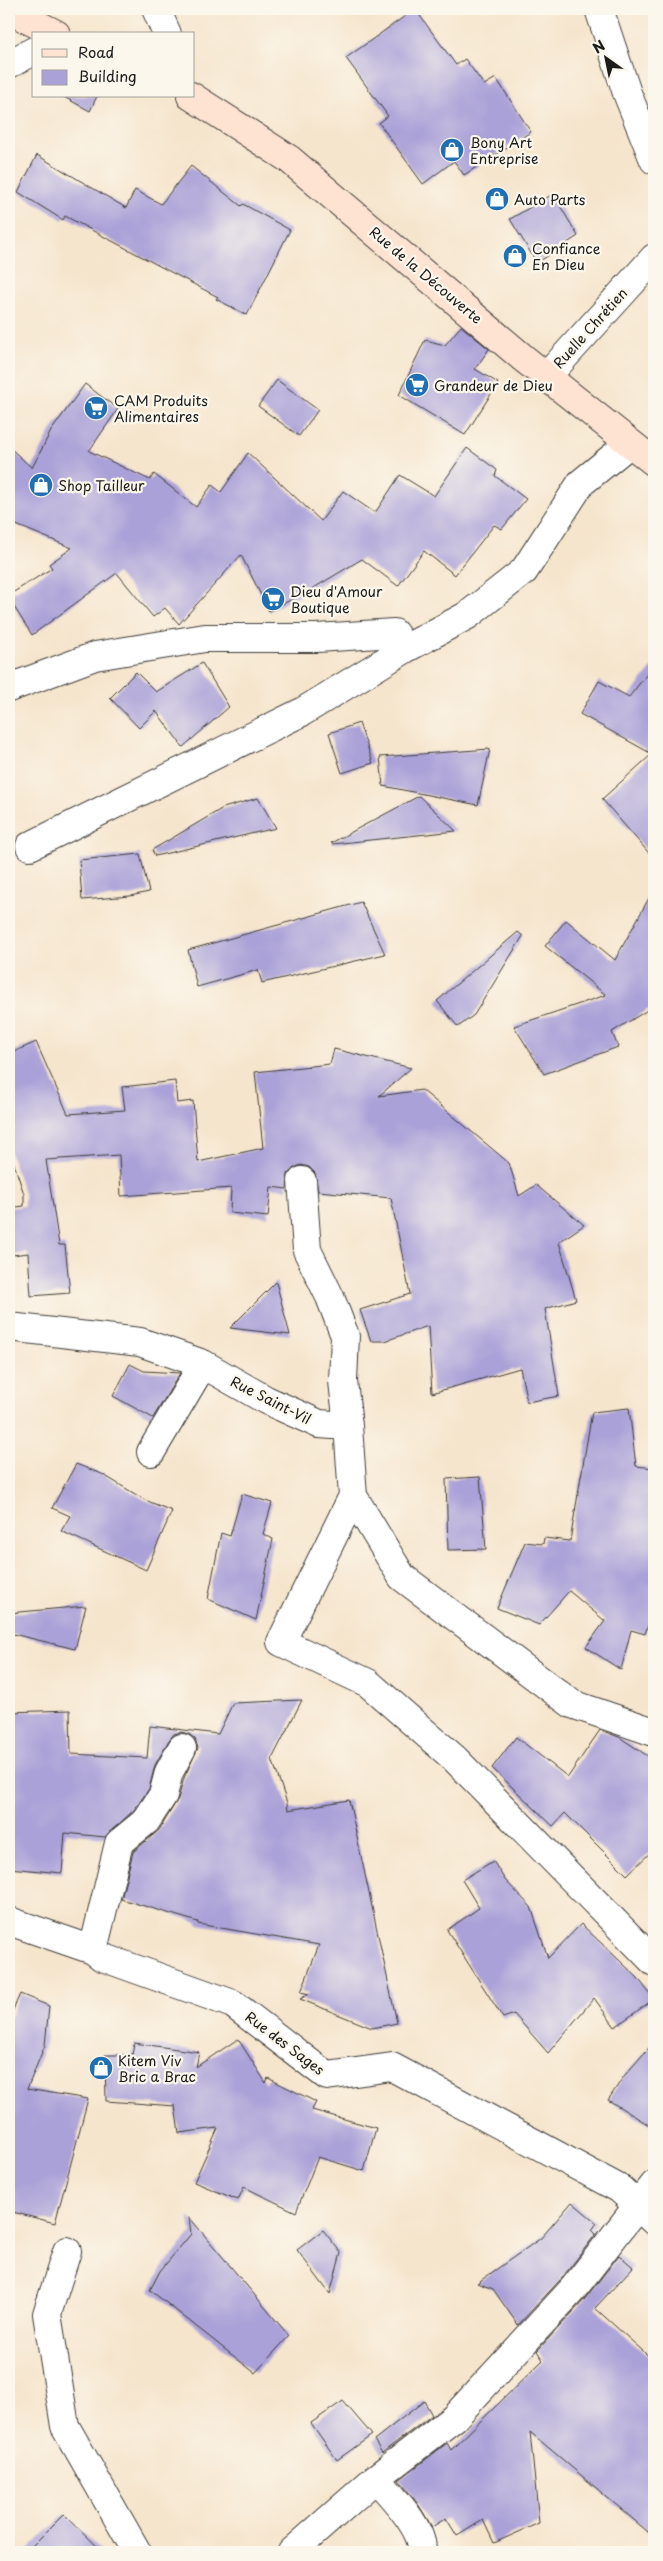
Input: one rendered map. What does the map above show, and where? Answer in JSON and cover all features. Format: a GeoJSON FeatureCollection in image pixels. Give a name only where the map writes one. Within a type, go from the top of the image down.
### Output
{"type":"FeatureCollection","features":[{"type":"Feature","properties":{"kind":"street"},"geometry":{"type":"LineString","coordinates":[[156,9],[166,32]]}},
{"type":"Feature","properties":{"kind":"street"},"geometry":{"type":"LineString","coordinates":[[599,9],[626,94],[654,160]]}},
{"type":"Feature","properties":{"kind":"street"},"geometry":{"type":"LineString","coordinates":[[9,10],[52,32]]}},
{"type":"Feature","properties":{"kind":"street"},"geometry":{"type":"LineString","coordinates":[[9,64],[32,52]]}},
{"type":"Feature","properties":{"kind":"street","name":"Rue de la Découverte"},"geometry":{"type":"LineString","coordinates":[[195,98],[289,159],[547,376],[629,444],[654,462]]}},
{"type":"Feature","properties":{"kind":"street","name":"Ruelle Chrétien"},"geometry":{"type":"LineString","coordinates":[[547,376],[654,258]]}},
{"type":"Feature","properties":{"kind":"street"},"geometry":{"type":"LineString","coordinates":[[30,846],[302,712],[405,649],[468,615],[524,571],[581,483],[629,444]]}},
{"type":"Feature","properties":{"kind":"street"},"geometry":{"type":"LineString","coordinates":[[9,688],[95,656],[206,638],[317,638],[394,633],[405,649]]}},
{"type":"Feature","properties":{"kind":"street"},"geometry":{"type":"LineString","coordinates":[[302,1181],[307,1250],[330,1297],[345,1336],[343,1381],[353,1496],[402,1577],[572,1704],[654,1732]]}},
{"type":"Feature","properties":{"kind":"street","name":"Rue Saint-Vil"},"geometry":{"type":"LineString","coordinates":[[9,1327],[140,1342],[203,1364],[266,1400],[318,1424],[348,1426]]}},
{"type":"Feature","properties":{"kind":"street"},"geometry":{"type":"LineString","coordinates":[[152,1452],[203,1364]]}},
{"type":"Feature","properties":{"kind":"street"},"geometry":{"type":"LineString","coordinates":[[353,1496],[280,1642],[368,1683],[455,1759],[654,1962]]}},
{"type":"Feature","properties":{"kind":"street"},"geometry":{"type":"LineString","coordinates":[[93,1950],[119,1843],[146,1821],[163,1795],[168,1772],[182,1748]]}},
{"type":"Feature","properties":{"kind":"street","name":"Rue des Sages"},"geometry":{"type":"LineString","coordinates":[[9,1921],[93,1950],[102,1956],[233,2004],[327,2076],[392,2067],[649,2204]]}},
{"type":"Feature","properties":{"kind":"street"},"geometry":{"type":"LineString","coordinates":[[292,2552],[376,2478],[454,2418],[649,2204]]}},
{"type":"Feature","properties":{"kind":"street"},"geometry":{"type":"LineString","coordinates":[[67,2251],[47,2314],[65,2426],[137,2552]]}},
{"type":"Feature","properties":{"kind":"street"},"geometry":{"type":"LineString","coordinates":[[376,2478],[405,2512],[423,2542],[422,2552]]}},
{"type":"Feature","properties":{"kind":"building"},"geometry":{"type":"Polygon","coordinates":[[[415,9],[456,65],[465,59],[484,85],[496,78],[531,132],[464,175],[454,161],[423,184],[379,123],[388,116],[346,58],[415,9]]]}},
{"type":"Feature","properties":{"kind":"building"},"geometry":{"type":"Polygon","coordinates":[[[66,98],[96,98],[90,111],[66,98]]]}},
{"type":"Feature","properties":{"kind":"building"},"geometry":{"type":"Polygon","coordinates":[[[37,155],[126,208],[135,190],[161,204],[191,166],[241,206],[243,204],[290,230],[247,315],[216,299],[218,297],[65,216],[63,220],[18,192],[37,155]]]}},
{"type":"Feature","properties":{"kind":"building"},"geometry":{"type":"Polygon","coordinates":[[[553,194],[578,236],[537,263],[510,219],[553,194]]]}},
{"type":"Feature","properties":{"kind":"building"},"geometry":{"type":"Polygon","coordinates":[[[461,326],[489,349],[475,369],[498,383],[465,435],[399,395],[425,340],[445,345],[461,326]]]}},
{"type":"Feature","properties":{"kind":"building"},"geometry":{"type":"Polygon","coordinates":[[[277,380],[318,410],[299,436],[258,406],[277,380]]]}},
{"type":"Feature","properties":{"kind":"building"},"geometry":{"type":"Polygon","coordinates":[[[85,384],[118,409],[89,451],[150,480],[154,474],[196,507],[212,485],[221,492],[248,453],[321,521],[343,491],[375,513],[400,475],[434,496],[467,448],[497,470],[495,476],[526,499],[502,529],[494,525],[455,575],[424,551],[398,586],[362,559],[312,589],[269,611],[241,555],[179,624],[165,608],[153,617],[117,573],[32,635],[9,599],[9,595],[52,568],[49,564],[72,548],[9,522],[9,447],[32,468],[51,431],[85,384]]]}},
{"type":"Feature","properties":{"kind":"building"},"geometry":{"type":"Polygon","coordinates":[[[202,663],[229,707],[183,747],[156,711],[139,728],[110,698],[136,672],[156,692],[202,663]]]}},
{"type":"Feature","properties":{"kind":"building"},"geometry":{"type":"Polygon","coordinates":[[[654,665],[654,859],[602,799],[652,754],[580,714],[599,681],[629,697],[654,665]]]}},
{"type":"Feature","properties":{"kind":"building"},"geometry":{"type":"Polygon","coordinates":[[[359,723],[373,763],[342,773],[329,733],[359,723]]]}},
{"type":"Feature","properties":{"kind":"building"},"geometry":{"type":"Polygon","coordinates":[[[490,749],[478,805],[383,786],[380,757],[490,749]]]}},
{"type":"Feature","properties":{"kind":"building"},"geometry":{"type":"Polygon","coordinates":[[[419,796],[456,831],[331,843],[419,796]]]}},
{"type":"Feature","properties":{"kind":"building"},"geometry":{"type":"Polygon","coordinates":[[[258,798],[276,828],[155,856],[152,850],[223,808],[258,798]]]}},
{"type":"Feature","properties":{"kind":"building"},"geometry":{"type":"Polygon","coordinates":[[[140,854],[149,892],[130,896],[82,900],[79,860],[140,854]]]}},
{"type":"Feature","properties":{"kind":"building"},"geometry":{"type":"Polygon","coordinates":[[[654,889],[654,1006],[612,1032],[618,1047],[544,1074],[514,1026],[606,995],[545,946],[566,920],[615,960],[654,889]]]}},
{"type":"Feature","properties":{"kind":"building"},"geometry":{"type":"Polygon","coordinates":[[[361,902],[385,954],[262,983],[258,970],[197,987],[188,950],[361,902]]]}},
{"type":"Feature","properties":{"kind":"building"},"geometry":{"type":"Polygon","coordinates":[[[518,932],[523,936],[474,1015],[458,1027],[437,1001],[518,932]]]}},
{"type":"Feature","properties":{"kind":"building"},"geometry":{"type":"Polygon","coordinates":[[[36,1042],[68,1114],[125,1110],[122,1087],[175,1081],[177,1103],[193,1101],[198,1162],[263,1148],[255,1072],[330,1064],[334,1049],[411,1068],[379,1096],[422,1090],[509,1163],[519,1196],[536,1185],[584,1225],[559,1242],[576,1300],[545,1309],[559,1396],[527,1402],[520,1368],[432,1393],[428,1326],[385,1341],[371,1341],[360,1310],[410,1294],[391,1198],[318,1191],[315,1173],[309,1167],[301,1165],[294,1168],[288,1174],[287,1189],[271,1187],[268,1217],[230,1213],[231,1188],[121,1196],[119,1155],[46,1160],[59,1245],[65,1245],[70,1293],[31,1296],[28,1253],[12,1255],[9,1231],[9,1208],[24,1206],[24,1194],[9,1149],[9,1054],[36,1042]]]}},
{"type":"Feature","properties":{"kind":"building"},"geometry":{"type":"Polygon","coordinates":[[[276,1282],[290,1335],[230,1328],[276,1282]]]}},
{"type":"Feature","properties":{"kind":"building"},"geometry":{"type":"Polygon","coordinates":[[[130,1364],[144,1371],[180,1373],[153,1418],[113,1396],[130,1364]]]}},
{"type":"Feature","properties":{"kind":"building"},"geometry":{"type":"Polygon","coordinates":[[[629,1408],[636,1466],[654,1468],[654,1626],[648,1625],[645,1634],[631,1630],[621,1670],[586,1647],[605,1621],[569,1591],[539,1625],[497,1608],[525,1542],[543,1544],[544,1538],[570,1541],[592,1412],[629,1408]]]}},
{"type":"Feature","properties":{"kind":"building"},"geometry":{"type":"Polygon","coordinates":[[[76,1464],[102,1474],[145,1500],[172,1511],[146,1570],[61,1531],[70,1516],[52,1508],[76,1464]]]}},
{"type":"Feature","properties":{"kind":"building"},"geometry":{"type":"Polygon","coordinates":[[[480,1477],[486,1549],[448,1550],[446,1479],[480,1477]]]}},
{"type":"Feature","properties":{"kind":"building"},"geometry":{"type":"Polygon","coordinates":[[[242,1494],[272,1503],[263,1534],[273,1539],[256,1620],[208,1599],[221,1533],[230,1536],[242,1494]]]}},
{"type":"Feature","properties":{"kind":"building"},"geometry":{"type":"Polygon","coordinates":[[[86,1606],[75,1649],[9,1633],[9,1613],[86,1606]]]}},
{"type":"Feature","properties":{"kind":"building"},"geometry":{"type":"Polygon","coordinates":[[[302,1700],[272,1759],[288,1810],[349,1800],[397,2023],[372,2028],[300,1999],[309,1994],[301,1992],[319,1945],[198,1924],[198,1922],[121,1899],[133,1852],[159,1830],[178,1799],[184,1778],[198,1748],[195,1739],[189,1734],[181,1732],[174,1734],[169,1740],[155,1765],[149,1789],[134,1810],[105,1837],[65,1833],[62,1873],[9,1868],[9,1712],[70,1710],[71,1754],[147,1758],[150,1726],[218,1734],[233,1703],[302,1700]]]}},
{"type":"Feature","properties":{"kind":"building"},"geometry":{"type":"Polygon","coordinates":[[[600,1730],[619,1737],[654,1760],[654,1849],[627,1875],[565,1813],[553,1826],[492,1768],[516,1737],[568,1777],[600,1730]]]}},
{"type":"Feature","properties":{"kind":"building"},"geometry":{"type":"Polygon","coordinates":[[[493,1861],[505,1880],[531,1907],[548,1958],[581,1924],[637,1977],[654,1999],[615,2027],[594,1998],[548,2053],[514,2014],[503,2018],[447,1930],[479,1908],[462,1880],[493,1861]]]}},
{"type":"Feature","properties":{"kind":"building"},"geometry":{"type":"Polygon","coordinates":[[[20,1994],[49,2006],[45,2045],[27,2089],[88,2099],[55,2223],[9,2211],[9,2019],[20,1994]]]}},
{"type":"Feature","properties":{"kind":"building"},"geometry":{"type":"Polygon","coordinates":[[[238,2039],[266,2083],[268,2078],[316,2102],[312,2110],[376,2128],[364,2171],[318,2157],[296,2212],[244,2187],[238,2200],[194,2182],[218,2128],[179,2133],[175,2106],[106,2101],[105,2055],[132,2055],[134,2043],[199,2052],[196,2067],[238,2039]]]}},
{"type":"Feature","properties":{"kind":"building"},"geometry":{"type":"Polygon","coordinates":[[[654,2042],[654,2128],[608,2100],[624,2076],[654,2042]]]}},
{"type":"Feature","properties":{"kind":"building"},"geometry":{"type":"Polygon","coordinates":[[[572,2202],[597,2223],[592,2230],[596,2234],[561,2279],[518,2325],[493,2289],[477,2283],[541,2238],[572,2202]]]}},
{"type":"Feature","properties":{"kind":"building"},"geometry":{"type":"Polygon","coordinates":[[[189,2217],[289,2336],[255,2373],[150,2290],[160,2271],[191,2234],[189,2217]]]}},
{"type":"Feature","properties":{"kind":"building"},"geometry":{"type":"Polygon","coordinates":[[[323,2230],[341,2253],[330,2294],[297,2250],[323,2230]]]}},
{"type":"Feature","properties":{"kind":"building"},"geometry":{"type":"Polygon","coordinates":[[[619,2255],[633,2267],[595,2308],[654,2361],[654,2537],[530,2432],[539,2523],[494,2543],[483,2520],[457,2536],[446,2518],[432,2527],[418,2504],[399,2480],[447,2443],[451,2450],[543,2360],[537,2351],[584,2300],[619,2255]]]}},
{"type":"Feature","properties":{"kind":"building"},"geometry":{"type":"Polygon","coordinates":[[[343,2401],[372,2435],[337,2460],[311,2423],[343,2401]]]}},
{"type":"Feature","properties":{"kind":"building"},"geometry":{"type":"Polygon","coordinates":[[[424,2401],[432,2415],[382,2453],[374,2440],[424,2401]]]}},
{"type":"Feature","properties":{"kind":"building"},"geometry":{"type":"Polygon","coordinates":[[[64,2514],[103,2552],[26,2552],[64,2514]]]}},
{"type":"Feature","properties":{"kind":"place","name":"Bony Art Entreprise"},"geometry":{"type":"Point","coordinates":[452,150]}},
{"type":"Feature","properties":{"kind":"place","name":"Auto Parts"},"geometry":{"type":"Point","coordinates":[497,199]}},
{"type":"Feature","properties":{"kind":"place","name":"Confiance En Dieu"},"geometry":{"type":"Point","coordinates":[515,256]}},
{"type":"Feature","properties":{"kind":"place","name":"Grandeur de Dieu"},"geometry":{"type":"Point","coordinates":[417,385]}},
{"type":"Feature","properties":{"kind":"place","name":"CAM Produits Alimentaires"},"geometry":{"type":"Point","coordinates":[96,408]}},
{"type":"Feature","properties":{"kind":"place","name":"Shop Tailleur"},"geometry":{"type":"Point","coordinates":[41,485]}},
{"type":"Feature","properties":{"kind":"place","name":"Dieu d'Amour Boutique"},"geometry":{"type":"Point","coordinates":[273,599]}},
{"type":"Feature","properties":{"kind":"place","name":"Kitem Viv Bric a Brac"},"geometry":{"type":"Point","coordinates":[101,2068]}}]}
